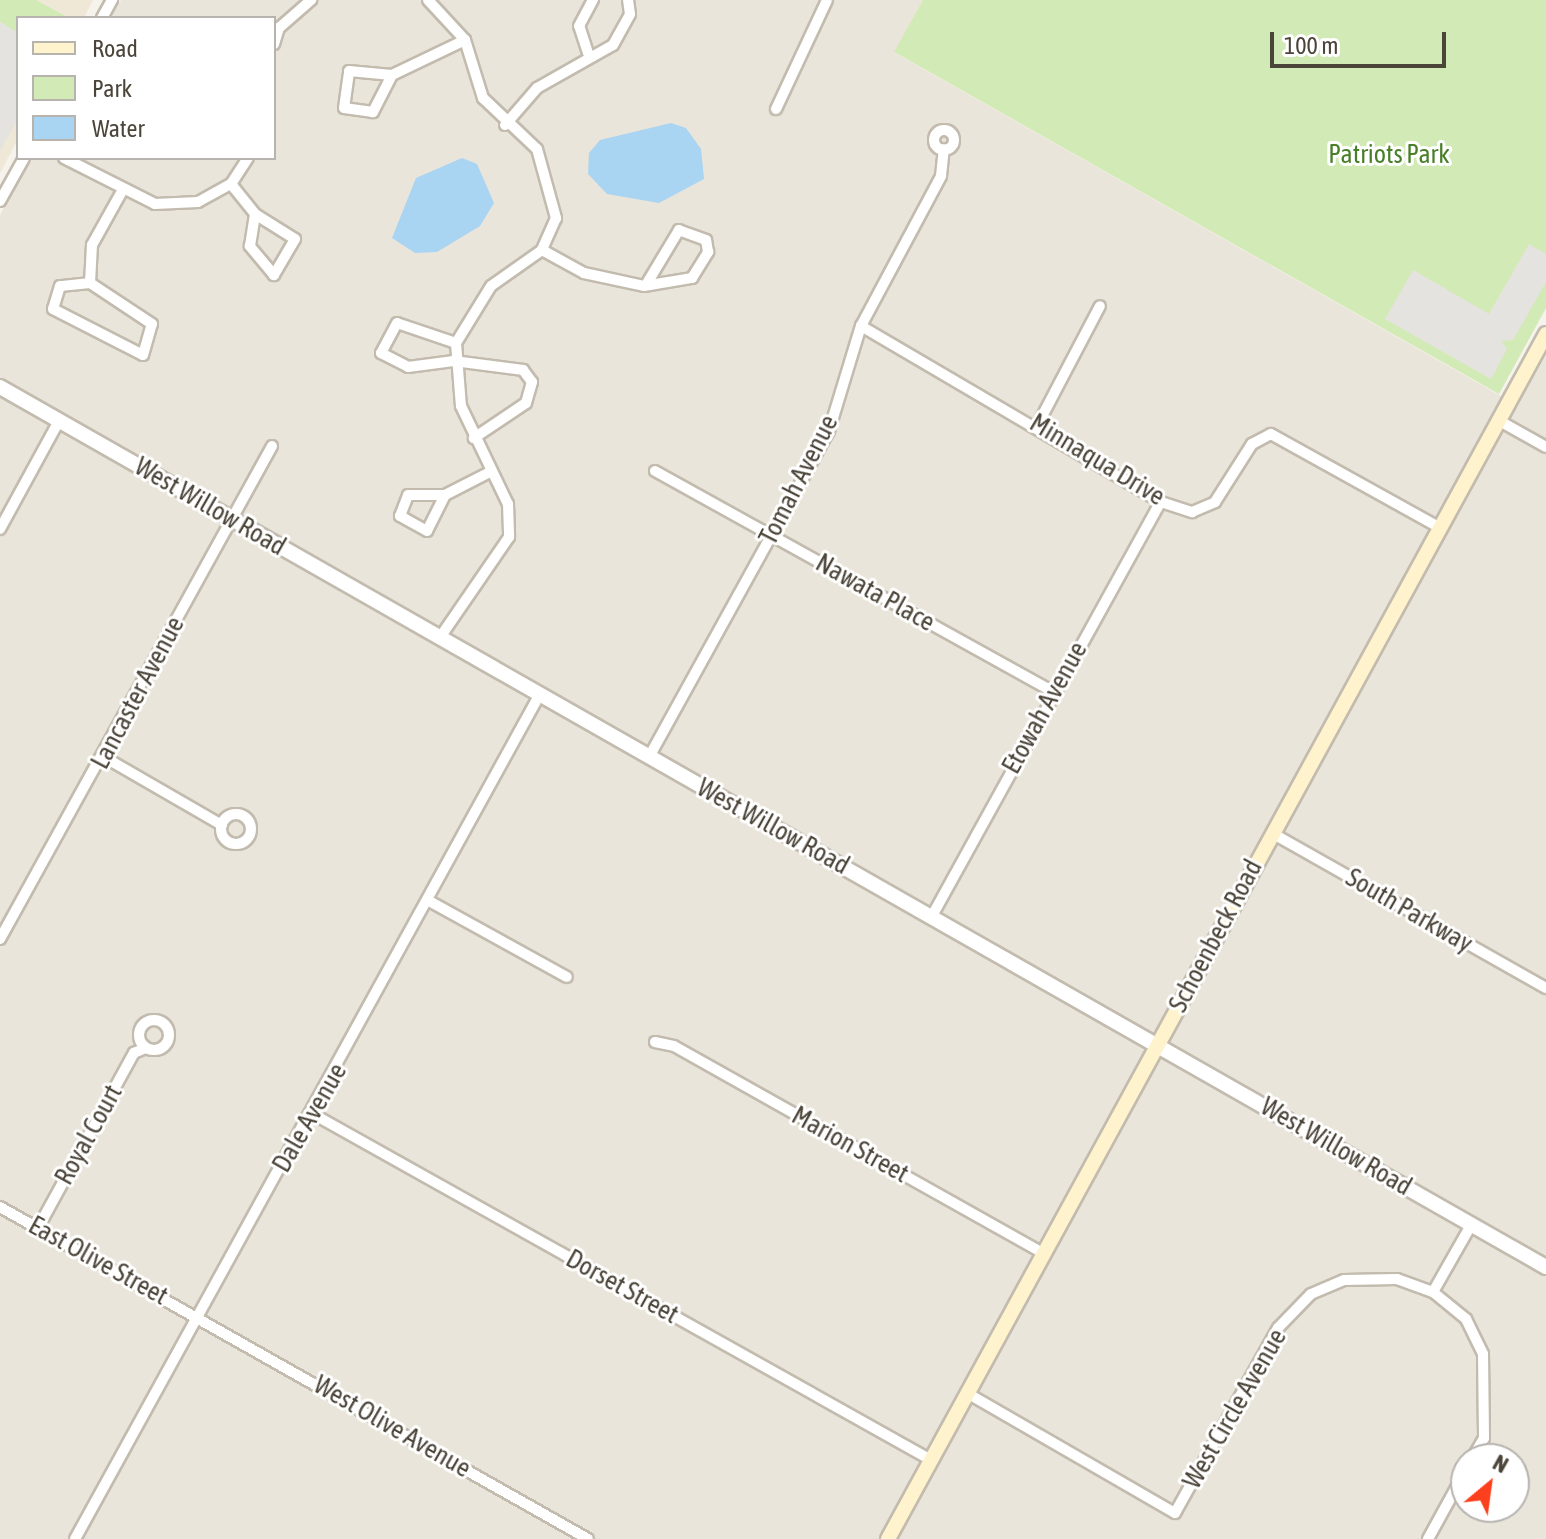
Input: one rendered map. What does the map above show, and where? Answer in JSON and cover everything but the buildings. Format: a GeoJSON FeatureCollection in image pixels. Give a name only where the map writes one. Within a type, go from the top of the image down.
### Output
{"type":"FeatureCollection","features":[{"type":"Feature","properties":{"kind":"main road","name":"Schoenbeck Road"},"geometry":{"type":"LineString","coordinates":[[888,1539],[1546,334]]}},
{"type":"Feature","properties":{"kind":"street"},"geometry":{"type":"LineString","coordinates":[[276,40],[297,3],[311,0]]}},
{"type":"Feature","properties":{"kind":"street"},"geometry":{"type":"LineString","coordinates":[[428,0],[465,40],[483,98],[505,125],[537,149],[552,184],[556,218],[542,250],[491,286],[464,320],[456,343],[454,361],[474,438],[488,473],[508,504],[509,537],[441,636]]}},
{"type":"Feature","properties":{"kind":"street"},"geometry":{"type":"LineString","coordinates":[[588,53],[579,26],[593,0]]}},
{"type":"Feature","properties":{"kind":"street"},"geometry":{"type":"LineString","coordinates":[[505,125],[537,88],[588,53],[613,45],[630,14],[628,0]]}},
{"type":"Feature","properties":{"kind":"street"},"geometry":{"type":"LineString","coordinates":[[776,109],[827,0]]}},
{"type":"Feature","properties":{"kind":"street"},"geometry":{"type":"LineString","coordinates":[[392,75],[373,112],[344,108],[349,71],[392,75],[465,40]]}},
{"type":"Feature","properties":{"kind":"street","name":"Tomah Avenue"},"geometry":{"type":"LineString","coordinates":[[649,757],[829,431],[861,326],[941,176],[944,149]]}},
{"type":"Feature","properties":{"kind":"street"},"geometry":{"type":"LineString","coordinates":[[0,201],[23,160]]}},
{"type":"Feature","properties":{"kind":"street"},"geometry":{"type":"LineString","coordinates":[[67,160],[121,193],[155,204],[198,202],[231,184],[247,160]]}},
{"type":"Feature","properties":{"kind":"street"},"geometry":{"type":"LineString","coordinates":[[231,184],[255,214],[295,239],[274,275],[250,246],[255,214]]}},
{"type":"Feature","properties":{"kind":"street"},"geometry":{"type":"LineString","coordinates":[[90,283],[92,245],[121,193]]}},
{"type":"Feature","properties":{"kind":"street"},"geometry":{"type":"LineString","coordinates":[[542,250],[584,273],[646,285],[692,278],[708,252],[706,240],[679,230],[646,285]]}},
{"type":"Feature","properties":{"kind":"street"},"geometry":{"type":"LineString","coordinates":[[90,283],[152,324],[143,355],[53,309],[60,286],[90,283]]}},
{"type":"Feature","properties":{"kind":"street"},"geometry":{"type":"LineString","coordinates":[[1038,424],[1100,306]]}},
{"type":"Feature","properties":{"kind":"street"},"geometry":{"type":"LineString","coordinates":[[456,343],[397,323],[381,346],[396,364],[454,361],[513,367],[532,382],[526,403],[474,438]]}},
{"type":"Feature","properties":{"kind":"street","name":"Minnaqua Drive"},"geometry":{"type":"LineString","coordinates":[[861,326],[1038,424],[1161,502],[1192,512],[1215,502],[1252,444],[1271,434],[1439,527]]}},
{"type":"Feature","properties":{"kind":"street","name":"West Willow Road"},"geometry":{"type":"LineString","coordinates":[[0,387],[1546,1267]]}},
{"type":"Feature","properties":{"kind":"street"},"geometry":{"type":"LineString","coordinates":[[1498,420],[1546,447]]}},
{"type":"Feature","properties":{"kind":"street"},"geometry":{"type":"LineString","coordinates":[[0,529],[59,421]]}},
{"type":"Feature","properties":{"kind":"street","name":"Lancaster Avenue"},"geometry":{"type":"LineString","coordinates":[[0,939],[104,757],[272,446]]}},
{"type":"Feature","properties":{"kind":"street","name":"Nawata Place"},"geometry":{"type":"LineString","coordinates":[[655,471],[1053,692]]}},
{"type":"Feature","properties":{"kind":"street"},"geometry":{"type":"LineString","coordinates":[[445,495],[427,531],[400,516],[408,495],[445,495],[488,473]]}},
{"type":"Feature","properties":{"kind":"street","name":"Etowah Avenue"},"geometry":{"type":"LineString","coordinates":[[932,916],[1053,692],[1161,502]]}},
{"type":"Feature","properties":{"kind":"street","name":"Dale Avenue"},"geometry":{"type":"LineString","coordinates":[[75,1539],[196,1316],[431,902],[540,694]]}},
{"type":"Feature","properties":{"kind":"street"},"geometry":{"type":"LineString","coordinates":[[104,757],[222,825]]}},
{"type":"Feature","properties":{"kind":"street","name":"South Parkway"},"geometry":{"type":"LineString","coordinates":[[1272,833],[1546,988]]}},
{"type":"Feature","properties":{"kind":"street"},"geometry":{"type":"LineString","coordinates":[[431,902],[567,977]]}},
{"type":"Feature","properties":{"kind":"street","name":"Marion Street"},"geometry":{"type":"LineString","coordinates":[[655,1042],[674,1046],[1044,1254]]}},
{"type":"Feature","properties":{"kind":"street","name":"Royal Court"},"geometry":{"type":"LineString","coordinates":[[38,1228],[134,1053],[145,1048]]}},
{"type":"Feature","properties":{"kind":"street","name":"Dorset Street"},"geometry":{"type":"LineString","coordinates":[[313,1114],[931,1460]]}},
{"type":"Feature","properties":{"kind":"street","name":"East Olive Street"},"geometry":{"type":"LineString","coordinates":[[0,1207],[196,1316]]}},
{"type":"Feature","properties":{"kind":"street"},"geometry":{"type":"LineString","coordinates":[[1471,1225],[1433,1292],[1466,1319],[1483,1354],[1484,1438],[1481,1443]]}},
{"type":"Feature","properties":{"kind":"street","name":"West Circle Avenue"},"geometry":{"type":"LineString","coordinates":[[967,1393],[1175,1513],[1278,1328],[1311,1294],[1344,1280],[1397,1279],[1433,1292]]}},
{"type":"Feature","properties":{"kind":"street","name":"West Olive Avenue"},"geometry":{"type":"LineString","coordinates":[[196,1316],[588,1539]]}},
{"type":"Feature","properties":{"kind":"street"},"geometry":{"type":"LineString","coordinates":[[1428,1539],[1450,1499]]}},
{"type":"Feature","properties":{"kind":"shaded area"},"geometry":{"type":"Polygon","coordinates":[[[0,0],[93,0],[85,16],[16,16],[16,143],[0,173],[0,0]]]}},
{"type":"Feature","properties":{"kind":"shaded area"},"geometry":{"type":"Polygon","coordinates":[[[121,0],[923,0],[895,53],[1517,405],[1546,355],[1546,1539],[0,1539],[0,215],[31,160],[276,160],[276,16],[111,16],[121,0]]]}},
{"type":"Feature","properties":{"kind":"shaded area"},"geometry":{"type":"Polygon","coordinates":[[[0,22],[16,32],[16,123],[0,151],[0,22]]]}},
{"type":"Feature","properties":{"kind":"shaded area"},"geometry":{"type":"Polygon","coordinates":[[[1529,244],[1546,254],[1546,282],[1513,340],[1501,341],[1507,349],[1491,379],[1385,319],[1413,270],[1489,314],[1529,244]]]}},
{"type":"Feature","properties":{"kind":"green space"},"geometry":{"type":"Polygon","coordinates":[[[0,0],[36,0],[65,16],[16,16],[16,32],[0,22],[0,0]]]}},
{"type":"Feature","properties":{"kind":"green space","name":"Patriots Park"},"geometry":{"type":"Polygon","coordinates":[[[923,0],[1546,0],[1546,308],[1499,394],[894,52],[923,0]]]}},
{"type":"Feature","properties":{"kind":"water"},"geometry":{"type":"Polygon","coordinates":[[[671,123],[686,128],[701,149],[704,179],[659,203],[607,194],[588,174],[589,153],[600,140],[671,123]]]}},
{"type":"Feature","properties":{"kind":"water"},"geometry":{"type":"Polygon","coordinates":[[[462,158],[477,164],[494,203],[480,226],[437,252],[415,253],[392,238],[416,178],[462,158]]]}}]}
